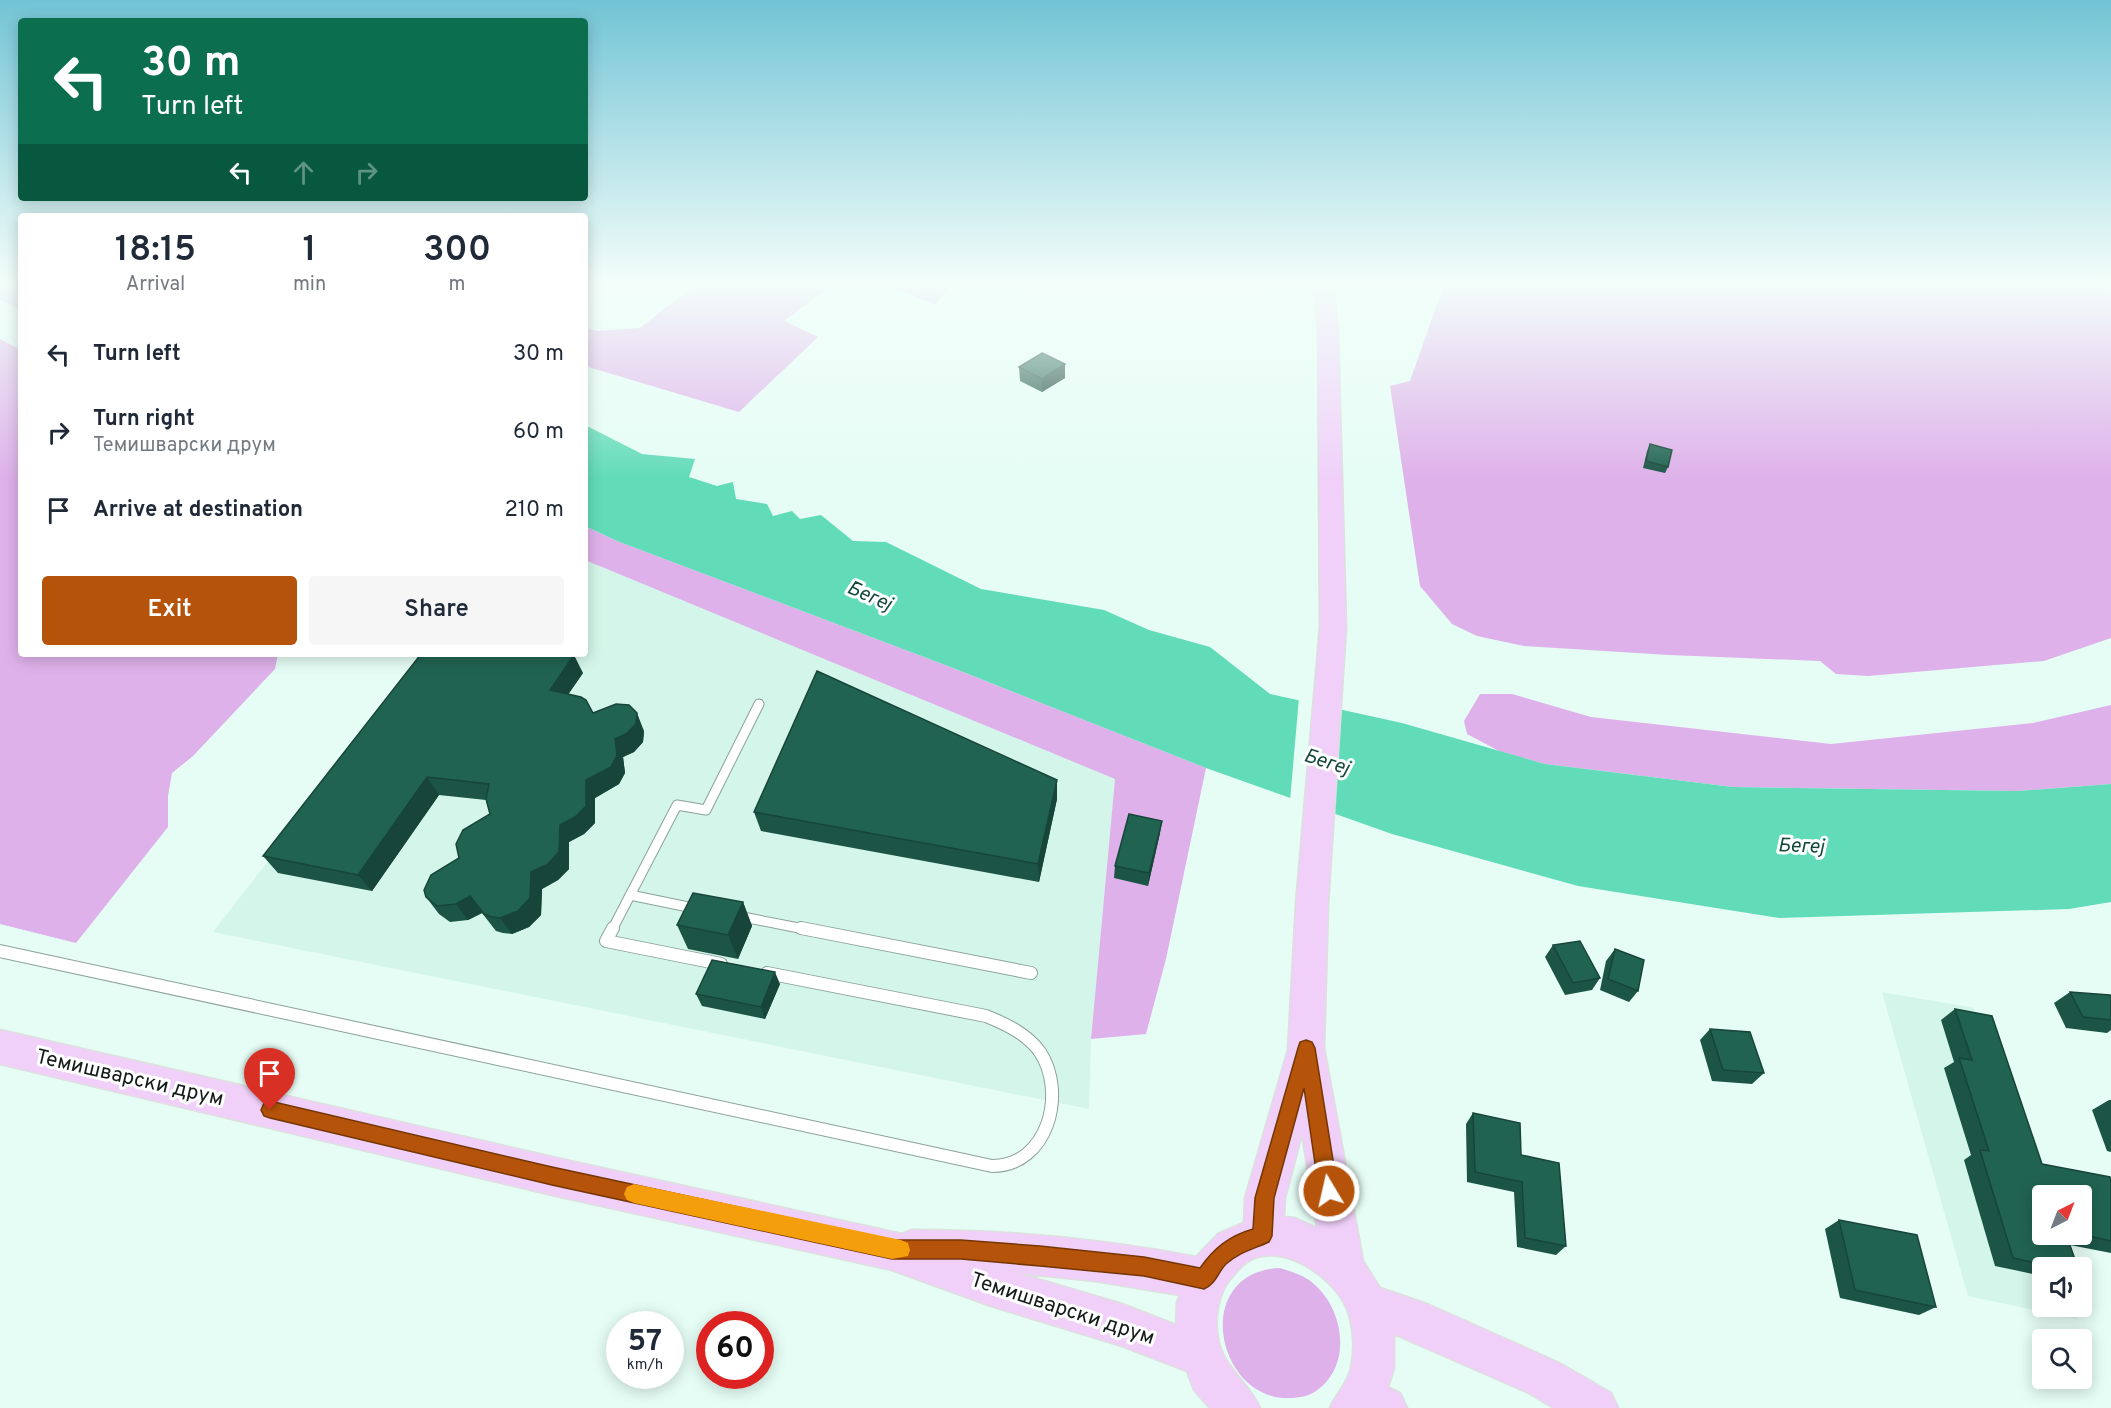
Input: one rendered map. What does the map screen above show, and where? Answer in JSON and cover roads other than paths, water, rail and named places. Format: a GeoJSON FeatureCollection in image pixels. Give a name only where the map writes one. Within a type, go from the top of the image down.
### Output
{"type":"FeatureCollection","features":[{"type":"Feature","properties":{"kind":"main road"},"geometry":{"type":"LineString","coordinates":[[1327,348],[1330,409],[1333,627],[1312,904],[1306,1048],[1344,1268]]}},
{"type":"Feature","properties":{"kind":"main road","name":"Темишварски друм"},"geometry":{"type":"LineString","coordinates":[[0,1047],[552,1176],[892,1250],[991,1286],[1122,1325],[1200,1355]]}},
{"type":"Feature","properties":{"kind":"main road"},"geometry":{"type":"LineString","coordinates":[[1263,1236],[1265,1198],[1306,1048]]}},
{"type":"Feature","properties":{"kind":"main road"},"geometry":{"type":"LineString","coordinates":[[1238,1408],[1221,1394],[1209,1376],[1200,1355],[1195,1328],[1197,1302],[1204,1279],[1219,1258],[1239,1243],[1263,1236],[1291,1237],[1319,1248],[1344,1268],[1368,1305],[1374,1334],[1374,1360],[1364,1407]]}},
{"type":"Feature","properties":{"kind":"main road","name":"Темишварски друм"},"geometry":{"type":"LineString","coordinates":[[892,1250],[961,1249],[1040,1256],[1144,1266],[1204,1279]]}},
{"type":"Feature","properties":{"kind":"main road"},"geometry":{"type":"LineString","coordinates":[[1368,1305],[1412,1319],[1533,1373],[1596,1408]]}},
{"type":"Feature","properties":{"kind":"lane"},"geometry":{"type":"LineString","coordinates":[[733,966],[606,941],[677,805],[706,810],[759,704]]}},
{"type":"Feature","properties":{"kind":"lane"},"geometry":{"type":"LineString","coordinates":[[630,895],[710,911]]}},
{"type":"Feature","properties":{"kind":"lane"},"geometry":{"type":"LineString","coordinates":[[721,913],[1030,973]]}},
{"type":"Feature","properties":{"kind":"lane"},"geometry":{"type":"LineString","coordinates":[[0,951],[992,1166],[1010,1165],[1021,1159],[1044,1132],[1051,1118],[1055,1101],[1048,1066],[1026,1036],[1008,1025],[986,1016],[756,971]]}},
{"type":"Feature","properties":{"kind":"water","name":"Бегеј"},"geometry":{"type":"Polygon","coordinates":[[[588,427],[642,454],[695,459],[689,477],[717,486],[733,482],[736,499],[767,504],[773,516],[792,511],[800,519],[821,515],[853,541],[886,542],[981,589],[1104,610],[1149,630],[1210,647],[1270,694],[1402,723],[1545,764],[1733,787],[2017,791],[2111,784],[2111,902],[2069,909],[1779,918],[1578,886],[1392,834],[1206,768],[953,668],[617,541],[588,527],[588,427]]]}}]}
